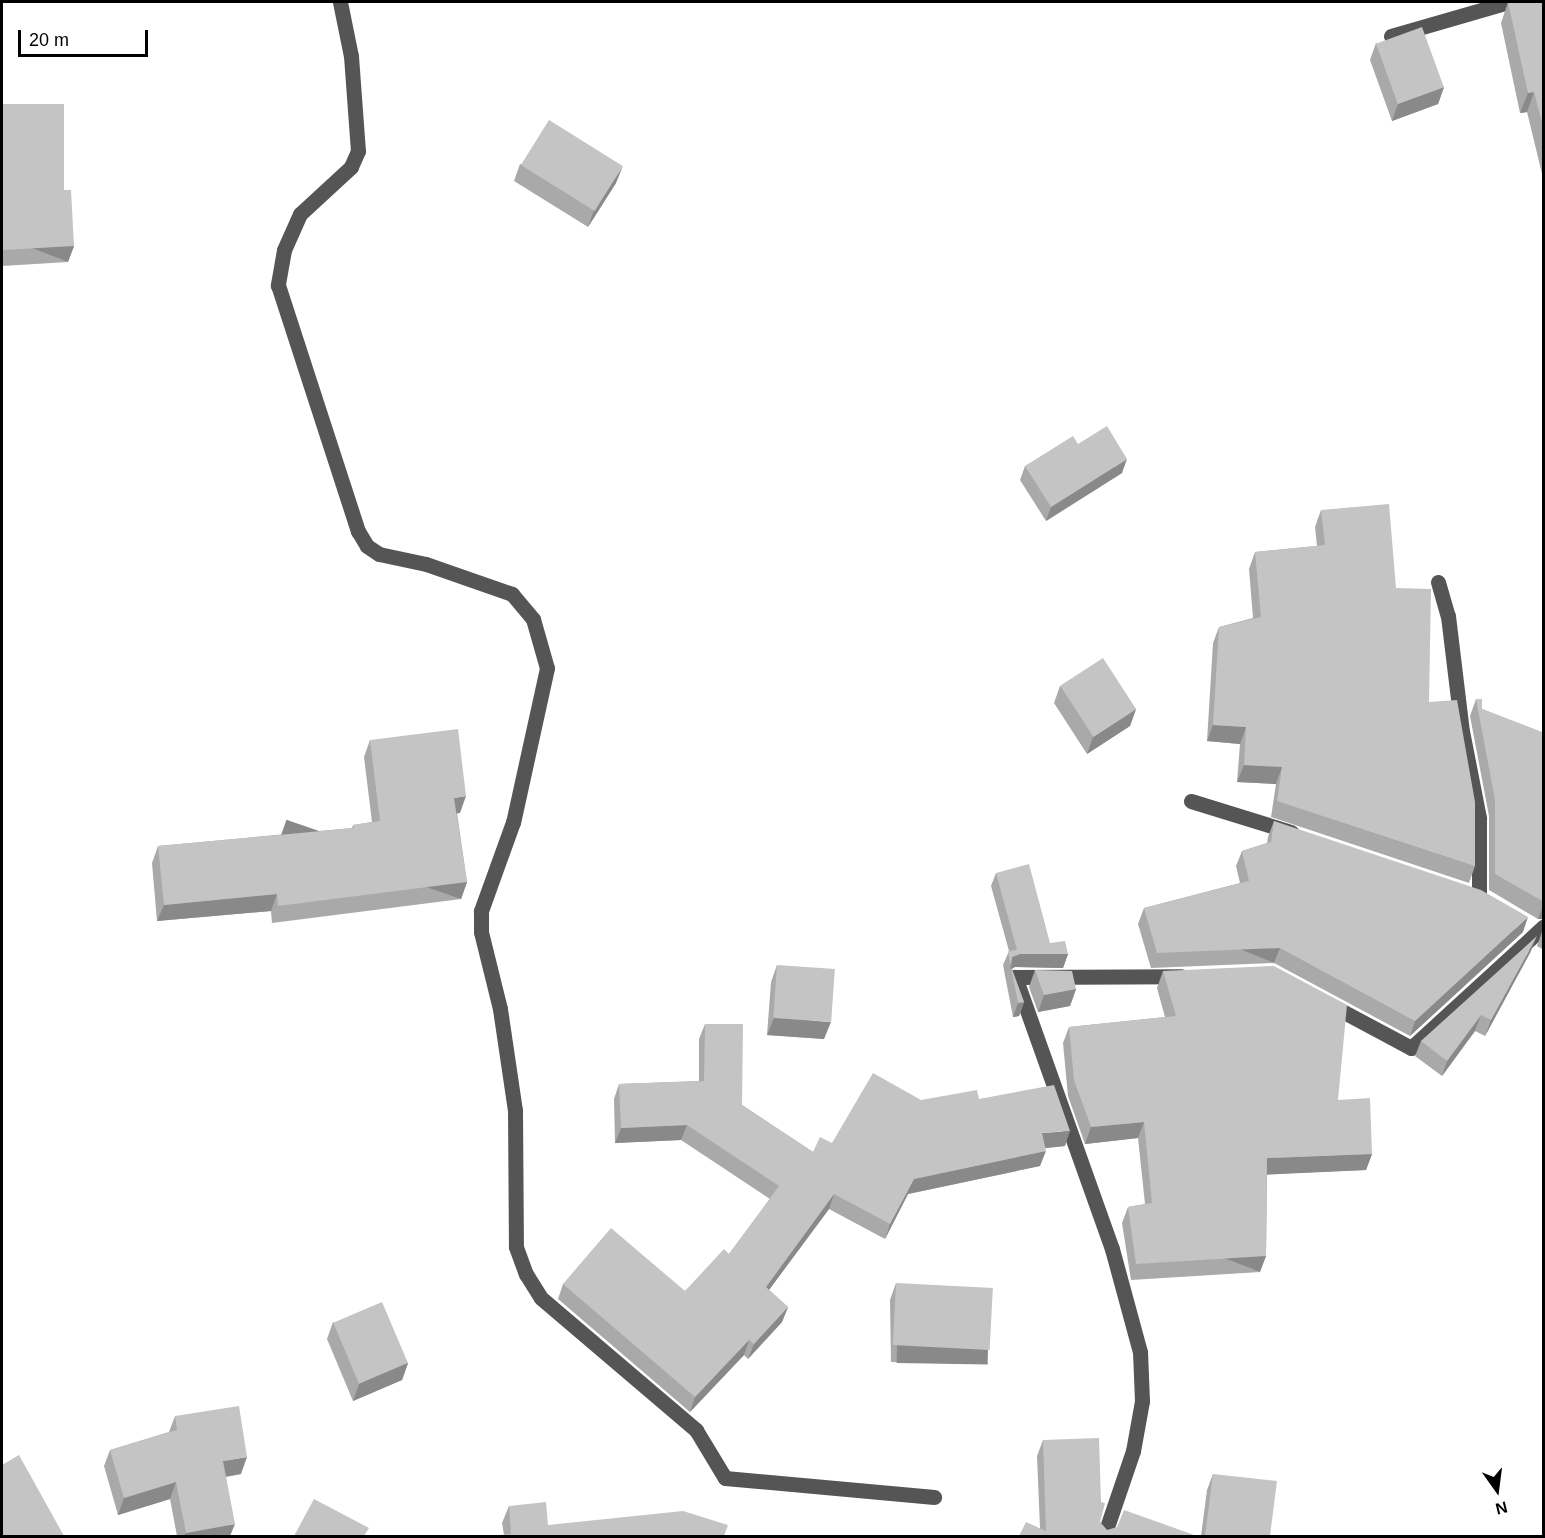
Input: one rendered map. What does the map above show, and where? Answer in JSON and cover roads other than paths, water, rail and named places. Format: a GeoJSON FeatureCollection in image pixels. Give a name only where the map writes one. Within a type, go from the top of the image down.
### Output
{"type":"FeatureCollection","features":[{"type":"Feature","properties":{"kind":"street"},"geometry":{"type":"LineString","coordinates":[[340,2],[351,56],[358,151],[351,167],[300,214],[285,250],[278,285],[358,531],[367,546],[379,554],[426,564],[512,594],[533,619],[547,668],[513,822],[481,911],[481,932],[500,1009],[515,1110],[516,1247],[526,1274],[541,1298],[696,1430],[725,1478],[934,1497]]}},
{"type":"Feature","properties":{"kind":"street"},"geometry":{"type":"LineString","coordinates":[[1391,36],[1509,2]]}},
{"type":"Feature","properties":{"kind":"street"},"geometry":{"type":"LineString","coordinates":[[1437,582],[1448,616],[1462,731],[1479,818],[1484,899],[1458,889]]}},
{"type":"Feature","properties":{"kind":"street"},"geometry":{"type":"LineString","coordinates":[[1191,801],[1306,837]]}},
{"type":"Feature","properties":{"kind":"street"},"geometry":{"type":"LineString","coordinates":[[1310,993],[1411,1048],[1537,927]]}},
{"type":"Feature","properties":{"kind":"street"},"geometry":{"type":"LineString","coordinates":[[1104,1536],[1133,1452],[1142,1401],[1140,1352],[1112,1249],[1015,977],[1136,979],[1203,975]]}}]}
